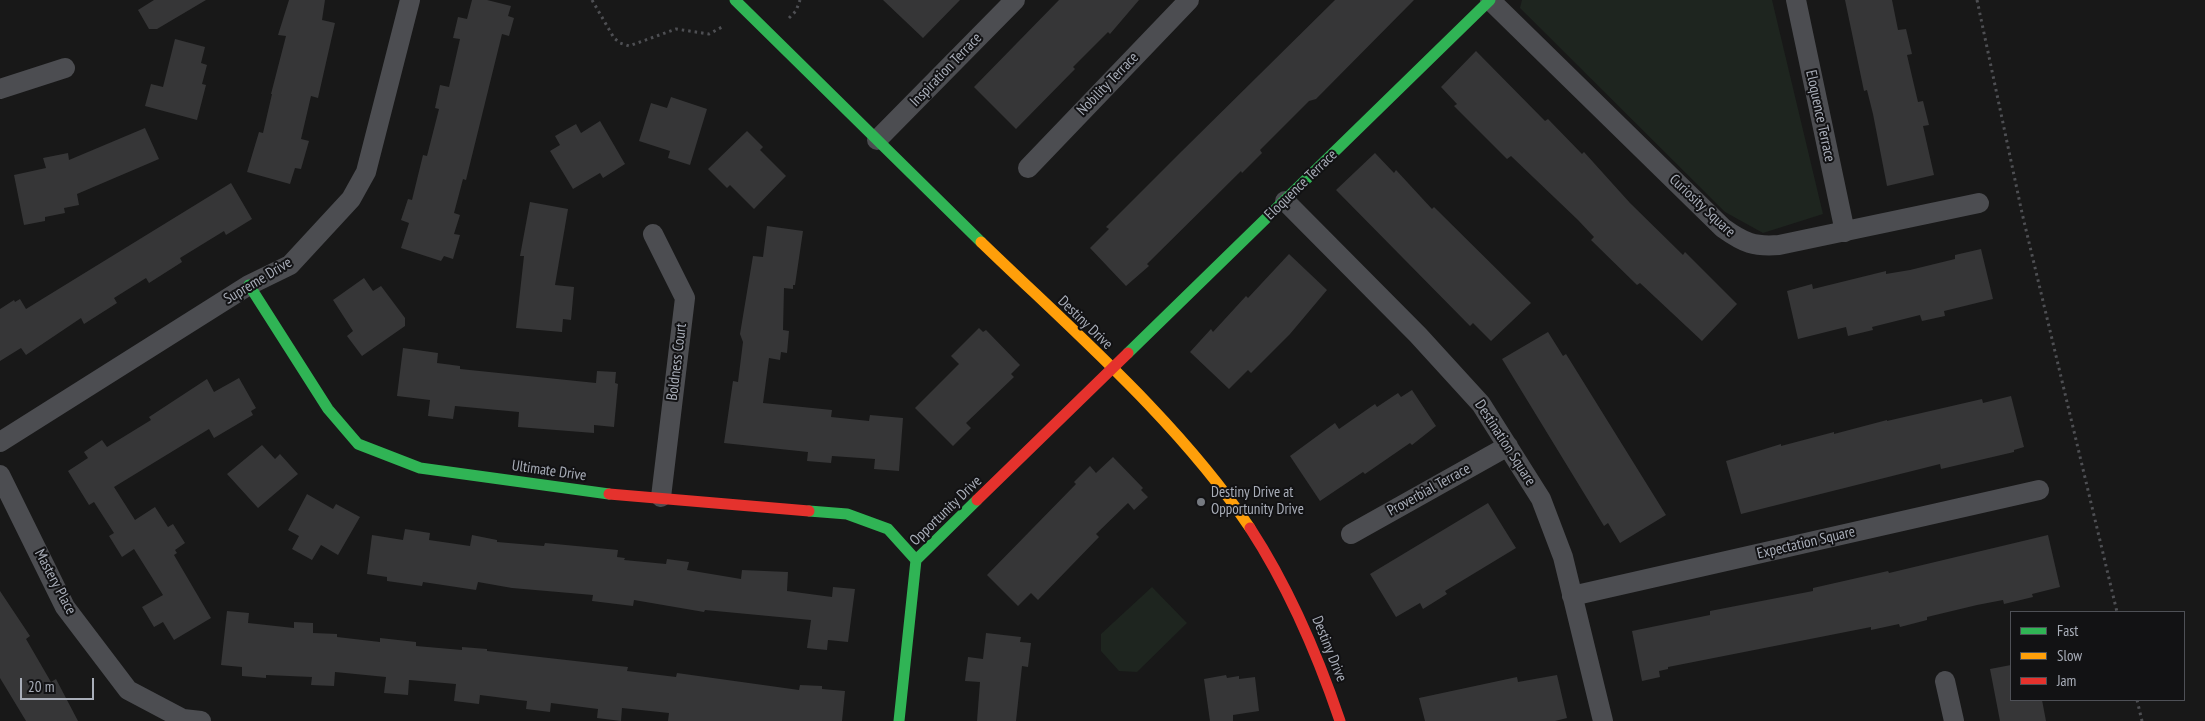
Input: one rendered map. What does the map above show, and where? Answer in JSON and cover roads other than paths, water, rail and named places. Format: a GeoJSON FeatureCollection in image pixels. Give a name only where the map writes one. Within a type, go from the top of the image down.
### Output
{"type":"FeatureCollection","features":[{"type":"Feature","properties":{"kind":"street","name":"Supreme Drive"},"geometry":{"type":"LineString","coordinates":[[0,442],[249,285],[290,265],[310,246],[355,192],[366,172],[410,0]]}},
{"type":"Feature","properties":{"kind":"street","name":"Inspiration Terrace"},"geometry":{"type":"LineString","coordinates":[[877,140],[1015,0]]}},
{"type":"Feature","properties":{"kind":"street","name":"Nobility Terrace"},"geometry":{"type":"LineString","coordinates":[[1028,168],[1189,0]]}},
{"type":"Feature","properties":{"kind":"street","name":"Eloquence Terrace"},"geometry":{"type":"LineString","coordinates":[[1112,371],[1490,0]]}},
{"type":"Feature","properties":{"kind":"street","name":"Curiosity Square"},"geometry":{"type":"LineString","coordinates":[[1490,0],[1723,228],[1741,241],[1760,246],[1779,245],[1979,202]]}},
{"type":"Feature","properties":{"kind":"street","name":"Eloquence Terrace"},"geometry":{"type":"LineString","coordinates":[[1796,0],[1845,232]]}},
{"type":"Feature","properties":{"kind":"street","name":"Destiny Drive"},"geometry":{"type":"LineString","coordinates":[[740,4],[1181,439],[1224,491],[1263,547],[1299,614],[1324,673],[1340,721]]}},
{"type":"Feature","properties":{"kind":"street"},"geometry":{"type":"LineString","coordinates":[[0,89],[65,68]]}},
{"type":"Feature","properties":{"kind":"street","name":"Destination Square"},"geometry":{"type":"LineString","coordinates":[[1285,201],[1418,335],[1481,404],[1541,498],[1563,557],[1603,721]]}},
{"type":"Feature","properties":{"kind":"street","name":"Boldness Court"},"geometry":{"type":"LineString","coordinates":[[654,234],[685,298],[661,497]]}},
{"type":"Feature","properties":{"kind":"street","name":"Ultimate Drive"},"geometry":{"type":"LineString","coordinates":[[249,285],[328,409],[358,444],[420,468],[582,492],[661,497],[847,514],[888,529],[916,560]]}},
{"type":"Feature","properties":{"kind":"street","name":"Opportunity Drive"},"geometry":{"type":"LineString","coordinates":[[899,721],[916,560],[1112,371]]}},
{"type":"Feature","properties":{"kind":"street","name":"Proverbial Terrace"},"geometry":{"type":"LineString","coordinates":[[1351,534],[1508,446]]}},
{"type":"Feature","properties":{"kind":"street","name":"Mastery Place"},"geometry":{"type":"LineString","coordinates":[[0,475],[65,607],[128,690],[183,719],[201,721]]}},
{"type":"Feature","properties":{"kind":"street","name":"Expectation Square"},"geometry":{"type":"LineString","coordinates":[[1572,596],[2039,490]]}},
{"type":"Feature","properties":{"kind":"street"},"geometry":{"type":"LineString","coordinates":[[1945,681],[1954,721]]}},
{"type":"Feature","properties":{"kind":"place","name":"Destiny Drive at Opportunity Drive"},"geometry":{"type":"Point","coordinates":[1201,502]}}]}
